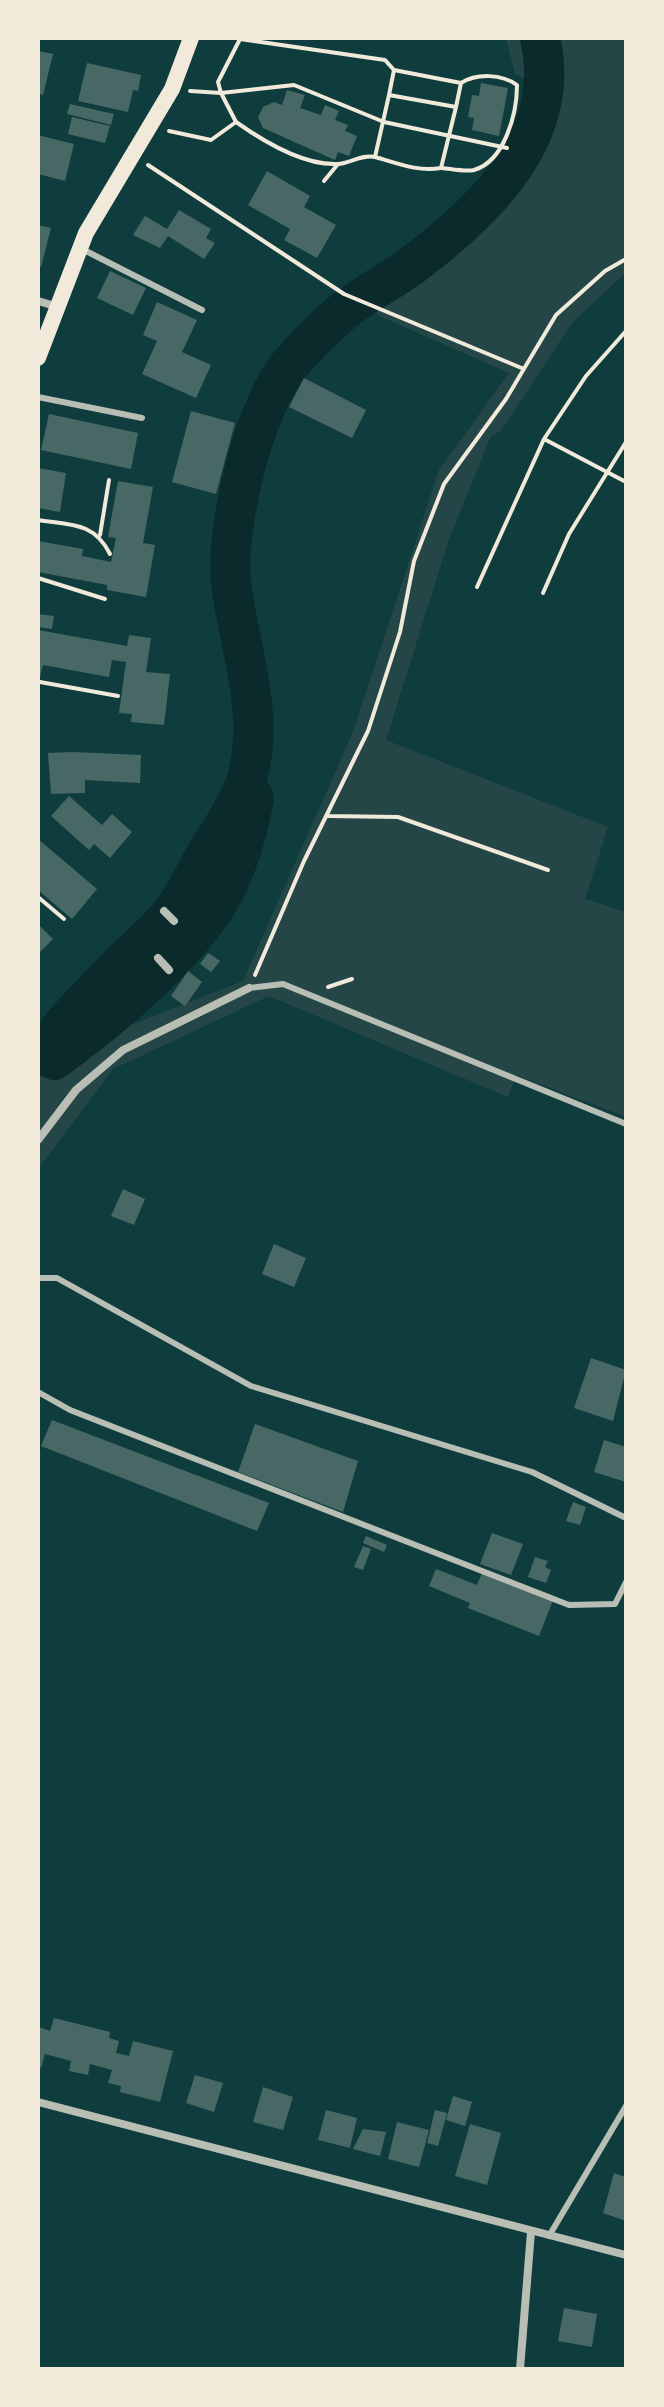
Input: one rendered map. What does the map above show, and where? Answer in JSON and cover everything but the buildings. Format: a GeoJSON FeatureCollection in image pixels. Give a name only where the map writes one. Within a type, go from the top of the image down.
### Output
{"type":"FeatureCollection","features":[{"type":"Feature","properties":{"kind":"main road"},"geometry":{"type":"LineString","coordinates":[[38,358],[79,248],[172,89],[191,38]]}},
{"type":"Feature","properties":{"kind":"street"},"geometry":{"type":"LineString","coordinates":[[38,301],[55,306]]}},
{"type":"Feature","properties":{"kind":"street"},"geometry":{"type":"LineString","coordinates":[[164,911],[174,921]]}},
{"type":"Feature","properties":{"kind":"street"},"geometry":{"type":"LineString","coordinates":[[158,958],[169,970]]}},
{"type":"Feature","properties":{"kind":"street"},"geometry":{"type":"LineString","coordinates":[[38,1140],[76,1090],[123,1050],[249,988]]}},
{"type":"Feature","properties":{"kind":"street"},"geometry":{"type":"LineString","coordinates":[[38,2102],[626,2255]]}},
{"type":"Feature","properties":{"kind":"street"},"geometry":{"type":"LineString","coordinates":[[520,2369],[531,2232]]}},
{"type":"Feature","properties":{"kind":"lane"},"geometry":{"type":"LineString","coordinates":[[79,248],[202,310]]}},
{"type":"Feature","properties":{"kind":"lane"},"geometry":{"type":"LineString","coordinates":[[38,397],[142,418]]}},
{"type":"Feature","properties":{"kind":"lane"},"geometry":{"type":"LineString","coordinates":[[249,988],[283,984],[626,1124]]}},
{"type":"Feature","properties":{"kind":"lane"},"geometry":{"type":"LineString","coordinates":[[38,1278],[57,1278],[251,1386],[532,1472],[626,1518]]}},
{"type":"Feature","properties":{"kind":"lane"},"geometry":{"type":"LineString","coordinates":[[38,1392],[70,1410],[569,1605],[615,1604],[626,1582]]}},
{"type":"Feature","properties":{"kind":"lane"},"geometry":{"type":"LineString","coordinates":[[549,2236],[626,2106]]}},
{"type":"Feature","properties":{"kind":"path"},"geometry":{"type":"LineString","coordinates":[[240,39],[385,60],[394,70],[461,83],[471,77],[485,76],[517,85],[513,128],[488,162],[472,170],[441,168],[425,171],[375,157],[338,164],[272,145],[236,122],[218,82],[240,39]]}},
{"type":"Feature","properties":{"kind":"path"},"geometry":{"type":"LineString","coordinates":[[375,157],[394,70]]}},
{"type":"Feature","properties":{"kind":"path"},"geometry":{"type":"LineString","coordinates":[[441,168],[461,83]]}},
{"type":"Feature","properties":{"kind":"path"},"geometry":{"type":"LineString","coordinates":[[172,89],[221,93],[294,85],[384,122],[507,148]]}},
{"type":"Feature","properties":{"kind":"path"},"geometry":{"type":"LineString","coordinates":[[389,95],[456,107]]}},
{"type":"Feature","properties":{"kind":"path"},"geometry":{"type":"LineString","coordinates":[[151,127],[211,140],[236,122]]}},
{"type":"Feature","properties":{"kind":"path"},"geometry":{"type":"LineString","coordinates":[[133,155],[344,294],[524,369]]}},
{"type":"Feature","properties":{"kind":"path"},"geometry":{"type":"LineString","coordinates":[[324,181],[338,164]]}},
{"type":"Feature","properties":{"kind":"path"},"geometry":{"type":"LineString","coordinates":[[249,988],[368,731],[400,632],[414,561],[444,484],[524,369],[556,315],[605,271],[626,259]]}},
{"type":"Feature","properties":{"kind":"path"},"geometry":{"type":"LineString","coordinates":[[477,587],[544,439],[586,376],[626,331]]}},
{"type":"Feature","properties":{"kind":"path"},"geometry":{"type":"LineString","coordinates":[[544,439],[626,482]]}},
{"type":"Feature","properties":{"kind":"path"},"geometry":{"type":"LineString","coordinates":[[543,593],[569,534],[606,469],[626,442]]}},
{"type":"Feature","properties":{"kind":"path"},"geometry":{"type":"LineString","coordinates":[[109,480],[100,535],[110,554]]}},
{"type":"Feature","properties":{"kind":"path"},"geometry":{"type":"LineString","coordinates":[[38,520],[82,527],[100,535]]}},
{"type":"Feature","properties":{"kind":"path"},"geometry":{"type":"LineString","coordinates":[[38,578],[105,599]]}},
{"type":"Feature","properties":{"kind":"path"},"geometry":{"type":"LineString","coordinates":[[40,682],[118,696]]}},
{"type":"Feature","properties":{"kind":"path"},"geometry":{"type":"LineString","coordinates":[[326,816],[398,817],[548,870]]}},
{"type":"Feature","properties":{"kind":"path"},"geometry":{"type":"LineString","coordinates":[[38,897],[64,919]]}},
{"type":"Feature","properties":{"kind":"shaded area"},"geometry":{"type":"Polygon","coordinates":[[[506,38],[626,38],[626,272],[572,323],[501,431],[491,436],[449,539],[386,740],[608,827],[585,899],[626,912],[626,1117],[516,1075],[508,1097],[269,996],[113,1069],[38,1169],[38,1047],[60,1020],[95,1039],[243,981],[353,732],[439,470],[509,373],[350,303],[501,187],[516,165],[538,117],[532,82],[515,74],[506,38]]]}},
{"type":"Feature","properties":{"kind":"waterway"},"geometry":{"type":"LineString","coordinates":[[38,1056],[81,1005],[171,914],[242,792],[250,766],[253,713],[231,582],[230,558],[245,467],[266,406],[292,362],[324,329],[352,305],[437,246],[489,197],[511,170],[528,140],[540,108],[544,74],[540,38]]}},
{"type":"Feature","properties":{"kind":"waterway"},"geometry":{"type":"LineString","coordinates":[[54,1060],[141,990],[199,929],[215,907],[235,868],[254,798]]}}]}
